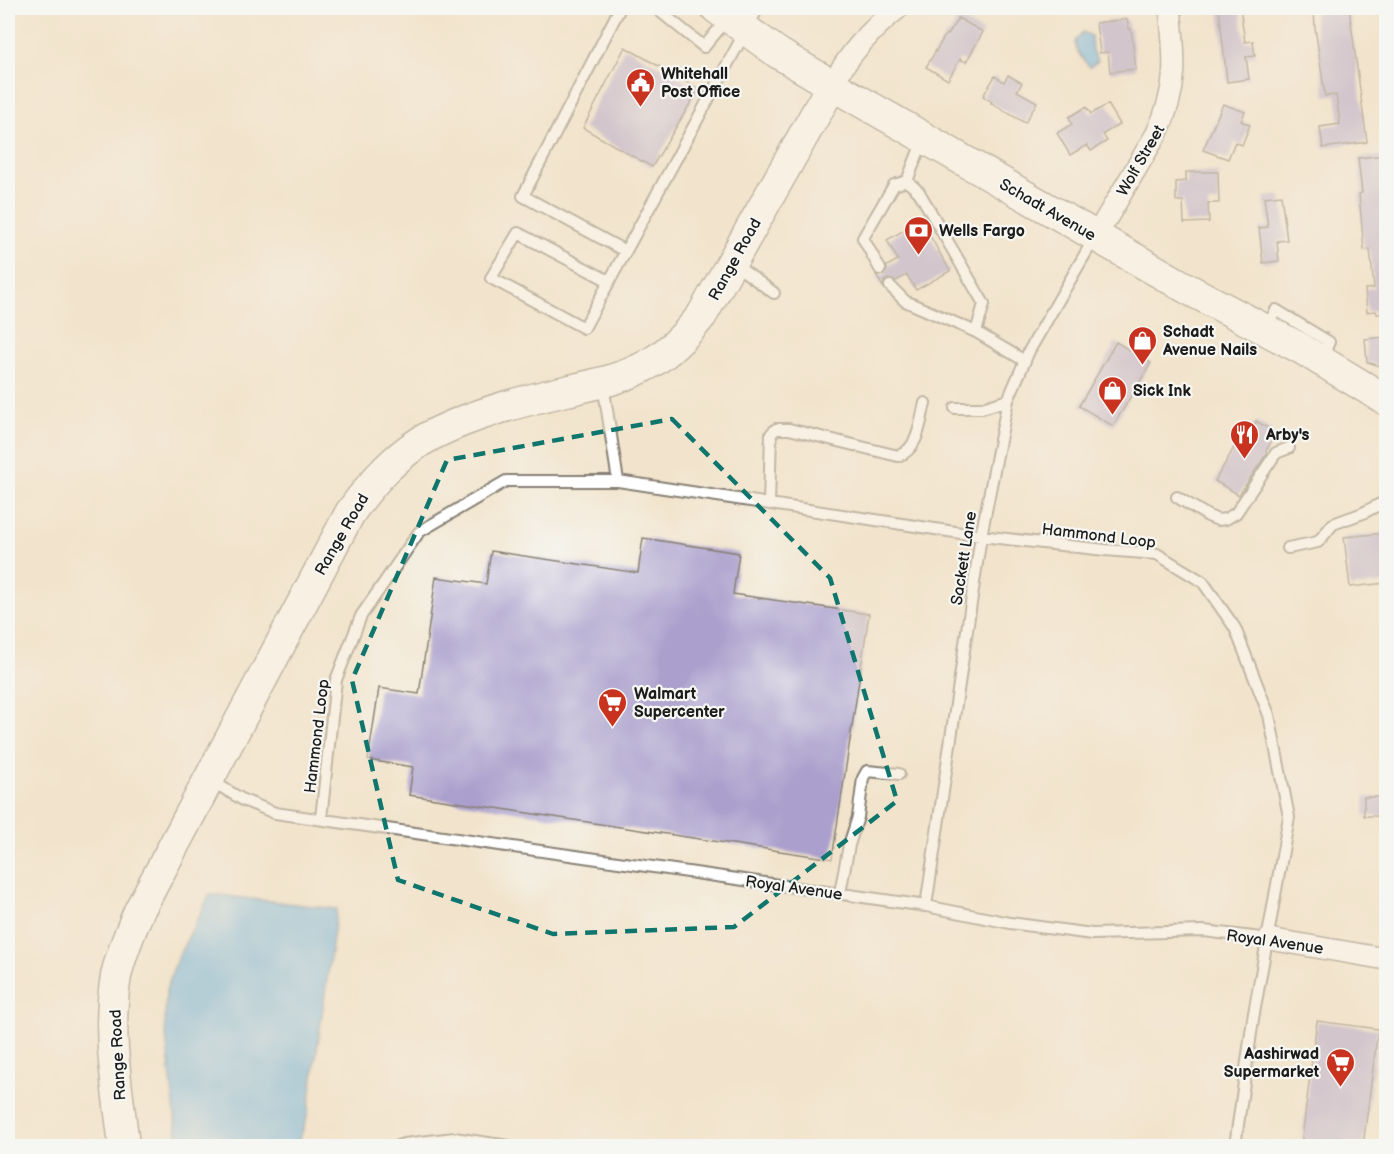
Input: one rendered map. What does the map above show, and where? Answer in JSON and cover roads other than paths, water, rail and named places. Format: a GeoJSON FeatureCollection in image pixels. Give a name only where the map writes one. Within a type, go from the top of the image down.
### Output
{"type":"FeatureCollection","features":[{"type":"Feature","properties":{"kind":"street"},"geometry":{"type":"LineString","coordinates":[[832,85],[858,45],[898,8]]}},
{"type":"Feature","properties":{"kind":"street","name":"Wolf Street"},"geometry":{"type":"LineString","coordinates":[[1095,236],[1166,115],[1175,68],[1170,8]]}},
{"type":"Feature","properties":{"kind":"street","name":"Schadt Avenue"},"geometry":{"type":"LineString","coordinates":[[737,16],[778,53],[832,85],[1386,400]]}},
{"type":"Feature","properties":{"kind":"street","name":"Range Road"},"geometry":{"type":"LineString","coordinates":[[124,1146],[112,1035],[112,1009],[117,975],[126,943],[139,911],[350,513],[387,467],[429,436],[456,423],[522,403],[603,383],[649,364],[672,348],[702,315],[832,85]]}},
{"type":"Feature","properties":{"kind":"street","name":"Royal Avenue"},"geometry":{"type":"LineString","coordinates":[[1269,939],[1386,959]]}},
{"type":"Feature","properties":{"kind":"lane"},"geometry":{"type":"LineString","coordinates":[[620,8],[523,196],[626,251]]}},
{"type":"Feature","properties":{"kind":"lane"},"geometry":{"type":"LineString","coordinates":[[656,8],[704,46],[737,16]]}},
{"type":"Feature","properties":{"kind":"lane"},"geometry":{"type":"LineString","coordinates":[[609,281],[518,233],[491,278],[584,328],[626,251],[737,16]]}},
{"type":"Feature","properties":{"kind":"lane"},"geometry":{"type":"LineString","coordinates":[[907,181],[924,137]]}},
{"type":"Feature","properties":{"kind":"lane"},"geometry":{"type":"LineString","coordinates":[[880,269],[863,238],[894,185],[907,181]]}},
{"type":"Feature","properties":{"kind":"lane"},"geometry":{"type":"LineString","coordinates":[[907,181],[919,192],[984,304],[976,332]]}},
{"type":"Feature","properties":{"kind":"lane","name":"Sackett Lane"},"geometry":{"type":"LineString","coordinates":[[926,906],[981,536],[1008,400],[1024,361],[1095,236]]}},
{"type":"Feature","properties":{"kind":"lane"},"geometry":{"type":"LineString","coordinates":[[732,262],[774,293]]}},
{"type":"Feature","properties":{"kind":"lane"},"geometry":{"type":"LineString","coordinates":[[890,286],[905,301],[976,332],[1024,361]]}},
{"type":"Feature","properties":{"kind":"lane"},"geometry":{"type":"LineString","coordinates":[[603,383],[618,481]]}},
{"type":"Feature","properties":{"kind":"lane"},"geometry":{"type":"LineString","coordinates":[[955,408],[982,408],[1008,400]]}},
{"type":"Feature","properties":{"kind":"lane"},"geometry":{"type":"LineString","coordinates":[[769,504],[771,434],[776,429],[789,429],[898,456],[905,454],[914,443],[925,403]]}},
{"type":"Feature","properties":{"kind":"lane"},"geometry":{"type":"LineString","coordinates":[[1177,497],[1208,516],[1218,520],[1226,519],[1236,513],[1276,453],[1289,448]]}},
{"type":"Feature","properties":{"kind":"lane","name":"Hammond Loop"},"geometry":{"type":"LineString","coordinates":[[321,819],[336,680],[361,616],[419,532],[506,482],[618,481],[981,536],[1157,554],[1203,582],[1235,628],[1269,716],[1289,817],[1253,1019],[1235,1146]]}},
{"type":"Feature","properties":{"kind":"lane"},"geometry":{"type":"LineString","coordinates":[[1288,548],[1317,542],[1333,524],[1363,513],[1386,501]]}},
{"type":"Feature","properties":{"kind":"lane"},"geometry":{"type":"LineString","coordinates":[[840,893],[849,845],[858,817],[863,778],[867,771],[899,774]]}},
{"type":"Feature","properties":{"kind":"lane","name":"Royal Avenue"},"geometry":{"type":"LineString","coordinates":[[209,780],[243,800],[275,813],[840,893],[926,906],[1010,923],[1092,934],[1204,931],[1269,939]]}},
{"type":"Feature","properties":{"kind":"lane"},"geometry":{"type":"LineString","coordinates":[[398,1146],[454,1138],[509,1146]]}},
{"type":"Feature","properties":{"kind":"water"},"geometry":{"type":"Polygon","coordinates":[[[1083,32],[1091,36],[1092,51],[1098,61],[1090,67],[1080,55],[1075,41],[1083,32]]]}},
{"type":"Feature","properties":{"kind":"water"},"geometry":{"type":"Polygon","coordinates":[[[210,894],[337,909],[308,1113],[300,1139],[287,1146],[181,1146],[178,1143],[165,1025],[166,990],[177,959],[210,894]]]}},
{"type":"Feature","properties":{"kind":"place","name":"Whitehall Post Office"},"geometry":{"type":"Point","coordinates":[640,108]}},
{"type":"Feature","properties":{"kind":"place","name":"Wells Fargo"},"geometry":{"type":"Point","coordinates":[918,256]}},
{"type":"Feature","properties":{"kind":"place","name":"Schadt Avenue Nails"},"geometry":{"type":"Point","coordinates":[1142,366]}},
{"type":"Feature","properties":{"kind":"place","name":"Sick Ink"},"geometry":{"type":"Point","coordinates":[1112,416]}},
{"type":"Feature","properties":{"kind":"place","name":"Arby's"},"geometry":{"type":"Point","coordinates":[1245,460]}},
{"type":"Feature","properties":{"kind":"place","name":"Walmart Supercenter"},"geometry":{"type":"Point","coordinates":[613,728]}},
{"type":"Feature","properties":{"kind":"place","name":"Aashirwad Supermarket"},"geometry":{"type":"Point","coordinates":[1340,1088]}}]}
